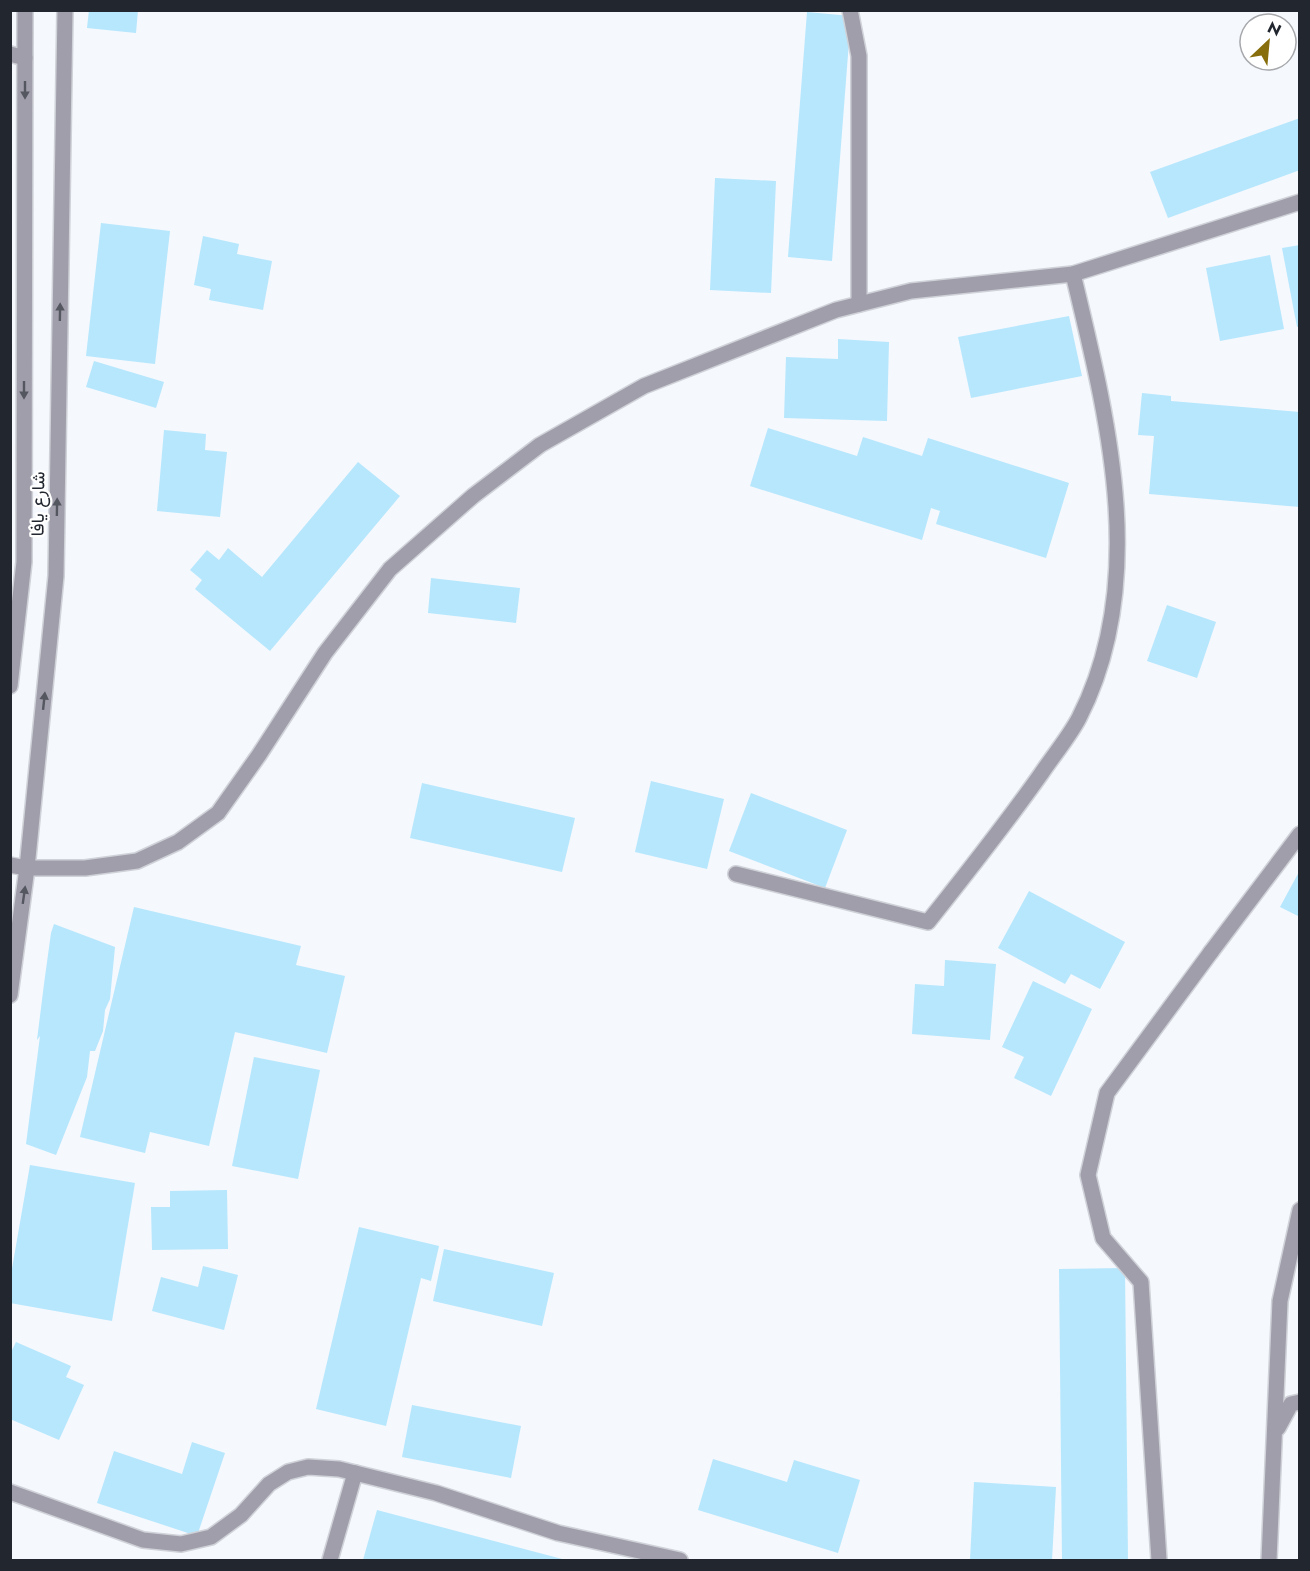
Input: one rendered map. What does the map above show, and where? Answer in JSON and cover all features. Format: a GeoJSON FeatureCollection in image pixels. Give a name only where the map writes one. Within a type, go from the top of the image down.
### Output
{"type":"FeatureCollection","features":[{"type":"Feature","properties":{"kind":"street"},"geometry":{"type":"LineString","coordinates":[[10,686],[24,562],[18,56],[25,10]]}},
{"type":"Feature","properties":{"kind":"street","name":"شارع يافا"},"geometry":{"type":"LineString","coordinates":[[10,995],[27,868],[56,576],[65,10]]}},
{"type":"Feature","properties":{"kind":"street"},"geometry":{"type":"LineString","coordinates":[[850,10],[859,56],[859,304]]}},
{"type":"Feature","properties":{"kind":"street"},"geometry":{"type":"LineString","coordinates":[[10,865],[27,868],[85,868],[137,861],[178,842],[218,813],[259,755],[325,653],[390,569],[473,496],[540,445],[644,386],[836,310],[911,291],[1073,274],[1299,202]]}},
{"type":"Feature","properties":{"kind":"street"},"geometry":{"type":"LineString","coordinates":[[736,874],[928,922],[1006,823],[1079,719],[1102,665],[1118,580],[1116,496],[1102,402],[1073,274]]}},
{"type":"Feature","properties":{"kind":"street"},"geometry":{"type":"LineString","coordinates":[[1159,1560],[1141,1282],[1103,1238],[1088,1175],[1107,1093],[1299,834]]}},
{"type":"Feature","properties":{"kind":"street"},"geometry":{"type":"LineString","coordinates":[[1269,1560],[1280,1301],[1299,1210]]}},
{"type":"Feature","properties":{"kind":"street"},"geometry":{"type":"LineString","coordinates":[[1276,1430],[1291,1404],[1299,1402]]}},
{"type":"Feature","properties":{"kind":"street"},"geometry":{"type":"LineString","coordinates":[[10,1492],[143,1540],[181,1544],[211,1537],[241,1515],[269,1484],[288,1472],[308,1467],[339,1469],[436,1493],[558,1533],[680,1560]]}},
{"type":"Feature","properties":{"kind":"street"},"geometry":{"type":"LineString","coordinates":[[330,1560],[355,1473]]}},
{"type":"Feature","properties":{"kind":"building"},"geometry":{"type":"Polygon","coordinates":[[[89,10],[138,10],[136,33],[87,28],[89,10]]]}},
{"type":"Feature","properties":{"kind":"building"},"geometry":{"type":"Polygon","coordinates":[[[807,12],[851,16],[832,261],[788,257],[807,12]]]}},
{"type":"Feature","properties":{"kind":"building"},"geometry":{"type":"Polygon","coordinates":[[[1300,118],[1300,170],[1168,218],[1150,172],[1300,118]]]}},
{"type":"Feature","properties":{"kind":"building"},"geometry":{"type":"Polygon","coordinates":[[[715,178],[776,181],[771,293],[710,290],[715,178]]]}},
{"type":"Feature","properties":{"kind":"building"},"geometry":{"type":"Polygon","coordinates":[[[101,223],[170,231],[155,364],[86,356],[101,223]]]}},
{"type":"Feature","properties":{"kind":"building"},"geometry":{"type":"Polygon","coordinates":[[[203,236],[239,244],[237,254],[272,261],[263,310],[209,300],[211,289],[194,285],[203,236]]]}},
{"type":"Feature","properties":{"kind":"building"},"geometry":{"type":"Polygon","coordinates":[[[1300,245],[1300,326],[1297,327],[1282,248],[1300,245]]]}},
{"type":"Feature","properties":{"kind":"building"},"geometry":{"type":"Polygon","coordinates":[[[1270,255],[1284,329],[1220,341],[1206,268],[1270,255]]]}},
{"type":"Feature","properties":{"kind":"building"},"geometry":{"type":"Polygon","coordinates":[[[1069,316],[1082,376],[971,398],[958,337],[1069,316]]]}},
{"type":"Feature","properties":{"kind":"building"},"geometry":{"type":"Polygon","coordinates":[[[838,339],[889,342],[887,421],[784,418],[786,357],[838,359],[838,339]]]}},
{"type":"Feature","properties":{"kind":"building"},"geometry":{"type":"Polygon","coordinates":[[[94,361],[164,382],[156,408],[86,387],[94,361]]]}},
{"type":"Feature","properties":{"kind":"building"},"geometry":{"type":"Polygon","coordinates":[[[1142,393],[1171,396],[1171,401],[1300,412],[1300,507],[1149,494],[1154,436],[1138,435],[1142,393]]]}},
{"type":"Feature","properties":{"kind":"building"},"geometry":{"type":"Polygon","coordinates":[[[768,428],[857,456],[863,437],[922,456],[928,438],[1069,483],[1046,558],[936,524],[940,511],[931,508],[922,540],[750,486],[768,428]]]}},
{"type":"Feature","properties":{"kind":"building"},"geometry":{"type":"Polygon","coordinates":[[[164,430],[206,434],[205,450],[227,452],[220,517],[157,511],[164,430]]]}},
{"type":"Feature","properties":{"kind":"building"},"geometry":{"type":"Polygon","coordinates":[[[358,462],[400,496],[270,651],[195,589],[202,580],[190,570],[207,550],[219,560],[228,548],[262,577],[358,462]]]}},
{"type":"Feature","properties":{"kind":"building"},"geometry":{"type":"Polygon","coordinates":[[[431,578],[520,588],[516,623],[428,613],[431,578]]]}},
{"type":"Feature","properties":{"kind":"building"},"geometry":{"type":"Polygon","coordinates":[[[1167,605],[1216,622],[1197,678],[1147,661],[1167,605]]]}},
{"type":"Feature","properties":{"kind":"building"},"geometry":{"type":"Polygon","coordinates":[[[651,781],[724,799],[707,869],[635,852],[651,781]]]}},
{"type":"Feature","properties":{"kind":"building"},"geometry":{"type":"Polygon","coordinates":[[[422,783],[575,818],[562,872],[410,838],[422,783]]]}},
{"type":"Feature","properties":{"kind":"building"},"geometry":{"type":"Polygon","coordinates":[[[751,793],[847,830],[825,888],[729,851],[751,793]]]}},
{"type":"Feature","properties":{"kind":"building"},"geometry":{"type":"Polygon","coordinates":[[[1300,870],[1300,917],[1280,907],[1300,870]]]}},
{"type":"Feature","properties":{"kind":"building"},"geometry":{"type":"Polygon","coordinates":[[[1029,891],[1125,942],[1100,989],[1071,974],[1065,984],[998,948],[1029,891]]]}},
{"type":"Feature","properties":{"kind":"building"},"geometry":{"type":"Polygon","coordinates":[[[134,907],[301,946],[296,965],[345,976],[327,1053],[235,1032],[209,1146],[150,1132],[145,1153],[80,1137],[134,907]]]}},
{"type":"Feature","properties":{"kind":"building"},"geometry":{"type":"Polygon","coordinates":[[[54,924],[115,947],[110,999],[105,1010],[103,1031],[95,1051],[90,1051],[87,1077],[56,1155],[26,1144],[40,1036],[37,1040],[44,984],[54,924]]]}},
{"type":"Feature","properties":{"kind":"building"},"geometry":{"type":"Polygon","coordinates":[[[945,960],[996,964],[990,1040],[912,1034],[915,984],[944,986],[945,960]]]}},
{"type":"Feature","properties":{"kind":"building"},"geometry":{"type":"Polygon","coordinates":[[[1033,981],[1092,1009],[1051,1096],[1014,1078],[1024,1057],[1002,1047],[1033,981]]]}},
{"type":"Feature","properties":{"kind":"building"},"geometry":{"type":"Polygon","coordinates":[[[254,1057],[320,1070],[298,1179],[232,1166],[254,1057]]]}},
{"type":"Feature","properties":{"kind":"building"},"geometry":{"type":"Polygon","coordinates":[[[30,1165],[135,1183],[112,1321],[10,1303],[10,1280],[30,1165]]]}},
{"type":"Feature","properties":{"kind":"building"},"geometry":{"type":"Polygon","coordinates":[[[227,1190],[228,1249],[152,1250],[151,1207],[170,1207],[170,1191],[227,1190]]]}},
{"type":"Feature","properties":{"kind":"building"},"geometry":{"type":"Polygon","coordinates":[[[359,1227],[439,1246],[431,1281],[421,1278],[386,1426],[316,1409],[359,1227]]]}},
{"type":"Feature","properties":{"kind":"building"},"geometry":{"type":"Polygon","coordinates":[[[444,1249],[554,1273],[542,1326],[433,1301],[444,1249]]]}},
{"type":"Feature","properties":{"kind":"building"},"geometry":{"type":"Polygon","coordinates":[[[203,1266],[238,1275],[224,1330],[152,1311],[161,1277],[198,1287],[203,1266]]]}},
{"type":"Feature","properties":{"kind":"building"},"geometry":{"type":"Polygon","coordinates":[[[1125,1268],[1128,1560],[1062,1560],[1059,1269],[1125,1268]]]}},
{"type":"Feature","properties":{"kind":"building"},"geometry":{"type":"Polygon","coordinates":[[[16,1342],[71,1366],[66,1377],[84,1385],[59,1440],[10,1419],[10,1354],[16,1342]]]}},
{"type":"Feature","properties":{"kind":"building"},"geometry":{"type":"Polygon","coordinates":[[[412,1405],[521,1426],[511,1478],[402,1457],[412,1405]]]}},
{"type":"Feature","properties":{"kind":"building"},"geometry":{"type":"Polygon","coordinates":[[[192,1442],[225,1453],[197,1536],[97,1503],[114,1451],[182,1474],[192,1442]]]}},
{"type":"Feature","properties":{"kind":"building"},"geometry":{"type":"Polygon","coordinates":[[[713,1459],[787,1482],[794,1460],[860,1480],[838,1553],[698,1510],[713,1459]]]}},
{"type":"Feature","properties":{"kind":"building"},"geometry":{"type":"Polygon","coordinates":[[[974,1482],[1056,1487],[1052,1560],[970,1560],[974,1482]]]}},
{"type":"Feature","properties":{"kind":"building"},"geometry":{"type":"Polygon","coordinates":[[[377,1510],[566,1560],[363,1560],[377,1510]]]}}]}
